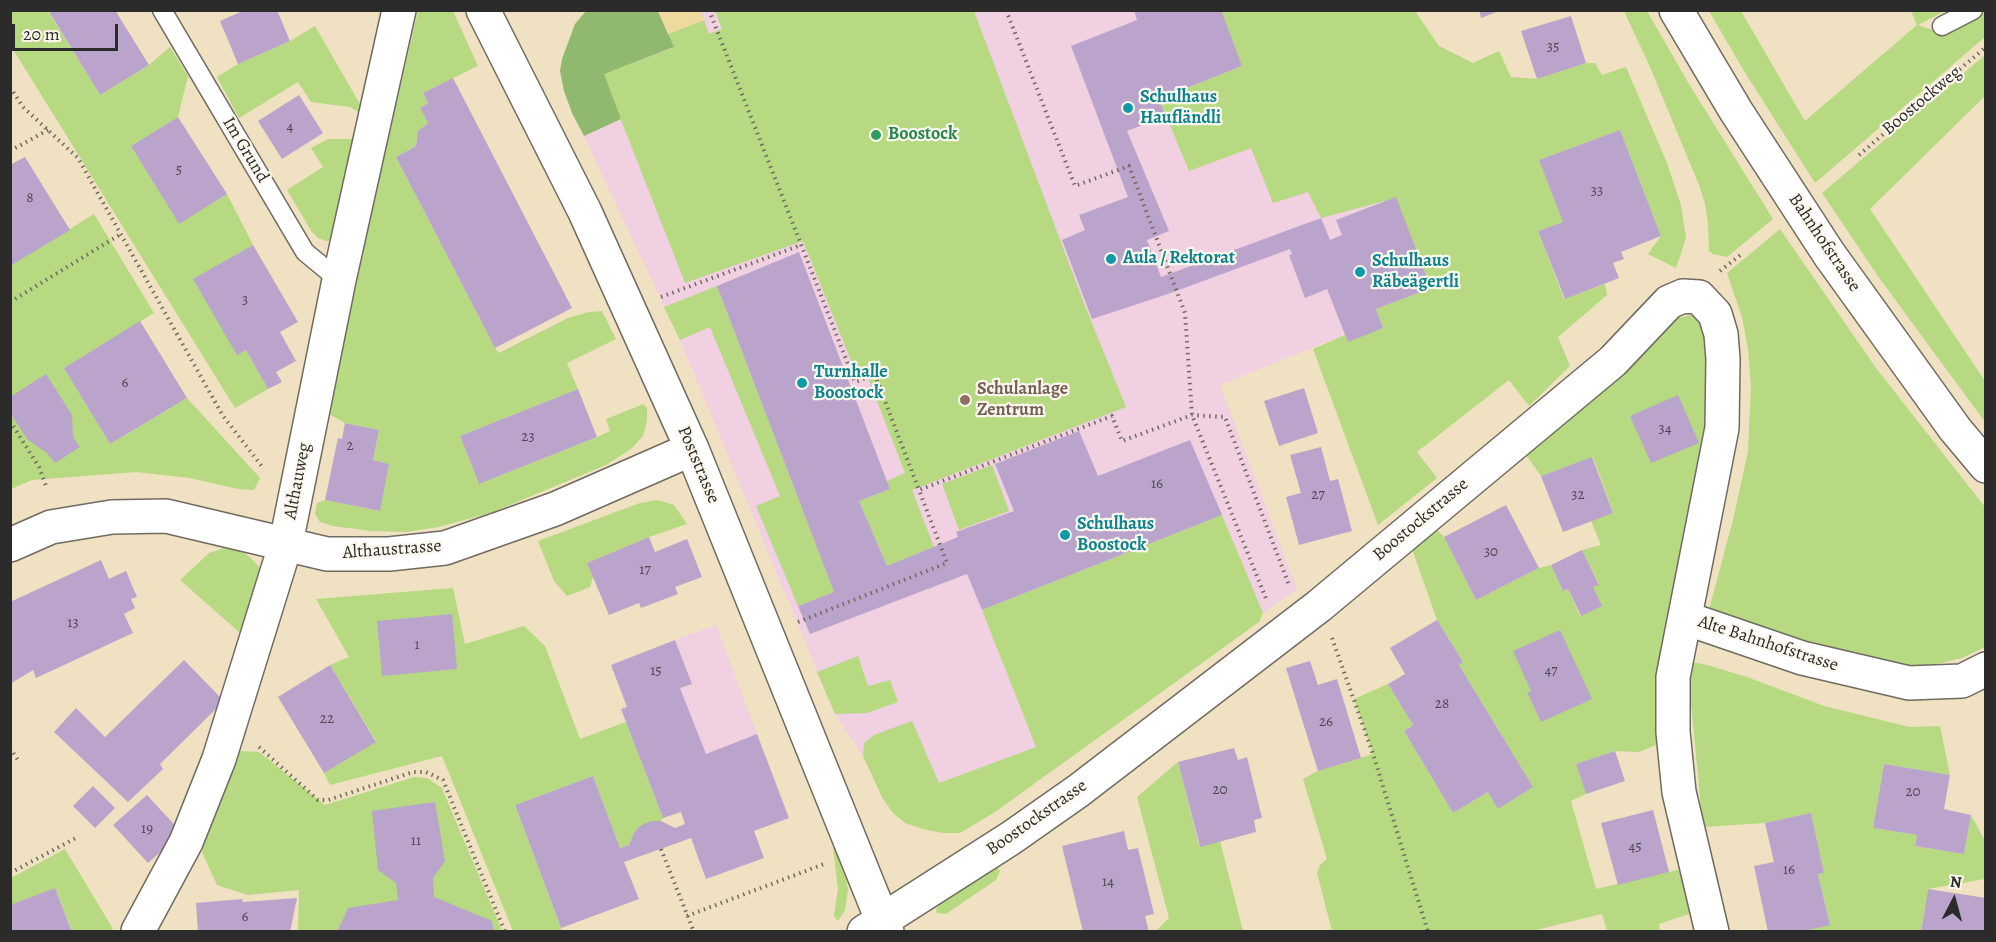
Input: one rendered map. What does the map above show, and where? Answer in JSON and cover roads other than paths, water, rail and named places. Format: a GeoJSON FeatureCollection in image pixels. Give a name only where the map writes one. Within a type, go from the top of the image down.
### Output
{"type":"FeatureCollection","features":[{"type":"Feature","properties":{"kind":"street","name":"Althauweg"},"geometry":{"type":"LineString","coordinates":[[138,931],[186,842],[227,733],[286,543],[339,280],[399,10]]}},
{"type":"Feature","properties":{"kind":"street","name":"Bahnhofstrasse"},"geometry":{"type":"LineString","coordinates":[[1676,10],[1736,111],[1829,254],[1955,429],[1986,466]]}},
{"type":"Feature","properties":{"kind":"street","name":"Poststrasse"},"geometry":{"type":"LineString","coordinates":[[492,14],[692,449],[878,928]]}},
{"type":"Feature","properties":{"kind":"street","name":"Boostockstrasse"},"geometry":{"type":"LineString","coordinates":[[878,928],[1078,791],[1319,606],[1613,361],[1669,302],[1683,296],[1699,297],[1715,314],[1721,334],[1723,359],[1722,428],[1686,618]]}},
{"type":"Feature","properties":{"kind":"street","name":"Althaustrasse"},"geometry":{"type":"LineString","coordinates":[[10,545],[51,527],[112,517],[166,516],[327,554],[389,554],[446,549],[555,508],[692,449]]}},
{"type":"Feature","properties":{"kind":"street","name":"Alte Bahnhofstrasse"},"geometry":{"type":"LineString","coordinates":[[1712,932],[1679,792],[1673,732],[1673,677],[1686,618],[1803,658],[1909,683],[1962,681],[1986,669]]}},
{"type":"Feature","properties":{"kind":"lane","name":"Im Grund"},"geometry":{"type":"LineString","coordinates":[[162,10],[304,252],[339,280]]}},
{"type":"Feature","properties":{"kind":"lane"},"geometry":{"type":"LineString","coordinates":[[1942,26],[1973,10]]}},
{"type":"Feature","properties":{"kind":"place","name":"Schulhaus Haufländli"},"geometry":{"type":"Point","coordinates":[1128,108]}},
{"type":"Feature","properties":{"kind":"place","name":"Boostock"},"geometry":{"type":"Point","coordinates":[876,135]}},
{"type":"Feature","properties":{"kind":"place","name":"Aula / Rektorat"},"geometry":{"type":"Point","coordinates":[1111,259]}},
{"type":"Feature","properties":{"kind":"place","name":"Schulhaus Räbeägertli"},"geometry":{"type":"Point","coordinates":[1360,272]}},
{"type":"Feature","properties":{"kind":"place","name":"Turnhalle Boostock"},"geometry":{"type":"Point","coordinates":[802,383]}},
{"type":"Feature","properties":{"kind":"place","name":"Schulanlage Zentrum"},"geometry":{"type":"Point","coordinates":[965,400]}},
{"type":"Feature","properties":{"kind":"place","name":"Schulhaus Boostock"},"geometry":{"type":"Point","coordinates":[1065,535]}}]}
